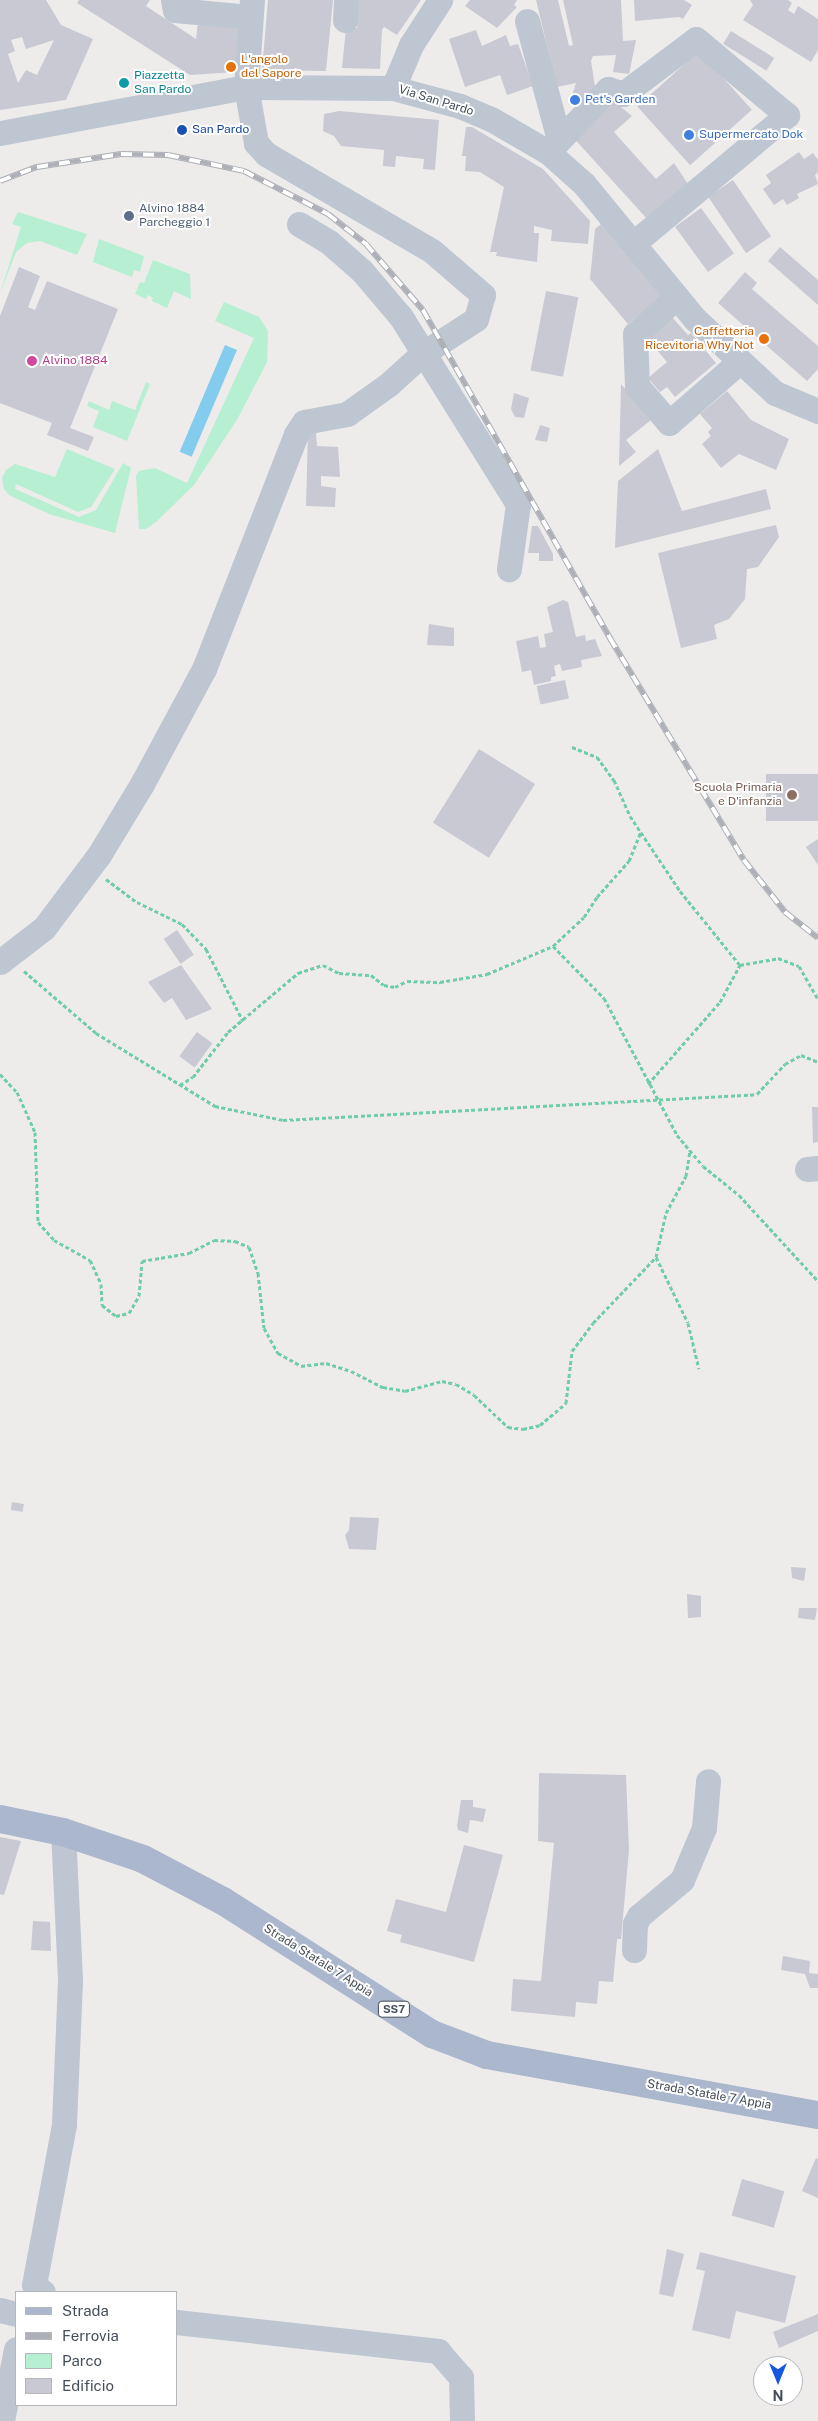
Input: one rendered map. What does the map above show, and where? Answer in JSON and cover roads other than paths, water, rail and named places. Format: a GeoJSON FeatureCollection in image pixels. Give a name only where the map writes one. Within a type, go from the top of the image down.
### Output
{"type":"FeatureCollection","features":[{"type":"Feature","properties":{"kind":"main road","name":"Strada Statale 7 Appia"},"geometry":{"type":"LineString","coordinates":[[0,1819],[63,1832],[143,1859],[191,1884],[301,1949],[432,2034],[487,2055],[818,2115]]}},
{"type":"Feature","properties":{"kind":"street"},"geometry":{"type":"LineString","coordinates":[[7,957],[44,928],[93,863],[142,784],[204,669],[293,441],[304,422],[347,414],[389,384],[422,354],[476,319],[483,295],[432,251],[266,154],[256,144],[246,87],[251,8],[175,10],[173,0]]}},
{"type":"Feature","properties":{"kind":"street"},"geometry":{"type":"LineString","coordinates":[[393,88],[410,45],[440,0]]}},
{"type":"Feature","properties":{"kind":"street"},"geometry":{"type":"LineString","coordinates":[[527,21],[554,146]]}},
{"type":"Feature","properties":{"kind":"street"},"geometry":{"type":"LineString","coordinates":[[554,146],[608,89],[623,94],[696,38],[788,115],[634,243]]}},
{"type":"Feature","properties":{"kind":"street","name":"Via San Pardo"},"geometry":{"type":"LineString","coordinates":[[0,133],[246,87],[393,88],[483,116],[554,146],[695,319],[775,393],[818,411]]}},
{"type":"Feature","properties":{"kind":"street"},"geometry":{"type":"LineString","coordinates":[[299,224],[329,242],[362,271],[401,317],[422,354],[518,504],[509,569]]}},
{"type":"Feature","properties":{"kind":"street"},"geometry":{"type":"LineString","coordinates":[[677,297],[635,334],[637,386],[669,423],[740,361]]}},
{"type":"Feature","properties":{"kind":"street"},"geometry":{"type":"LineString","coordinates":[[634,1950],[635,1924],[639,1916],[682,1880],[704,1828],[708,1781]]}},
{"type":"Feature","properties":{"kind":"street"},"geometry":{"type":"LineString","coordinates":[[36,2290],[64,2124],[70,1979],[63,1832]]}},
{"type":"Feature","properties":{"kind":"street"},"geometry":{"type":"LineString","coordinates":[[0,2310],[15,2314]]}},
{"type":"Feature","properties":{"kind":"street"},"geometry":{"type":"LineString","coordinates":[[178,2322],[438,2351],[461,2377],[462,2421]]}},
{"type":"Feature","properties":{"kind":"street"},"geometry":{"type":"LineString","coordinates":[[2,2421],[15,2354]]}},
{"type":"Feature","properties":{"kind":"water"},"geometry":{"type":"Polygon","coordinates":[[[225,345],[237,350],[192,457],[180,452],[225,345]]]}},
{"type":"Feature","properties":{"kind":"railway"},"geometry":{"type":"LineString","coordinates":[[0,181],[37,167],[121,154],[168,155],[244,171],[328,214],[366,244],[423,310],[610,638],[744,860],[785,912],[818,938]]}},
{"type":"Feature","properties":{"kind":"place","name":"L'angolo del Sapore"},"geometry":{"type":"Point","coordinates":[231,67]}},
{"type":"Feature","properties":{"kind":"place","name":"Piazzetta San Pardo"},"geometry":{"type":"Point","coordinates":[124,83]}},
{"type":"Feature","properties":{"kind":"place","name":"Pet's Garden"},"geometry":{"type":"Point","coordinates":[575,100]}},
{"type":"Feature","properties":{"kind":"place","name":"San Pardo"},"geometry":{"type":"Point","coordinates":[182,130]}},
{"type":"Feature","properties":{"kind":"place","name":"Supermercato Dok"},"geometry":{"type":"Point","coordinates":[689,135]}},
{"type":"Feature","properties":{"kind":"place","name":"Alvino 1884 Parcheggio 1"},"geometry":{"type":"Point","coordinates":[129,216]}},
{"type":"Feature","properties":{"kind":"place","name":"Caffetteria Ricevitoria Why Not"},"geometry":{"type":"Point","coordinates":[764,339]}},
{"type":"Feature","properties":{"kind":"place","name":"Alvino 1884"},"geometry":{"type":"Point","coordinates":[32,361]}},
{"type":"Feature","properties":{"kind":"place","name":"Scuola Primaria e D'infanzia"},"geometry":{"type":"Point","coordinates":[792,795]}}]}
